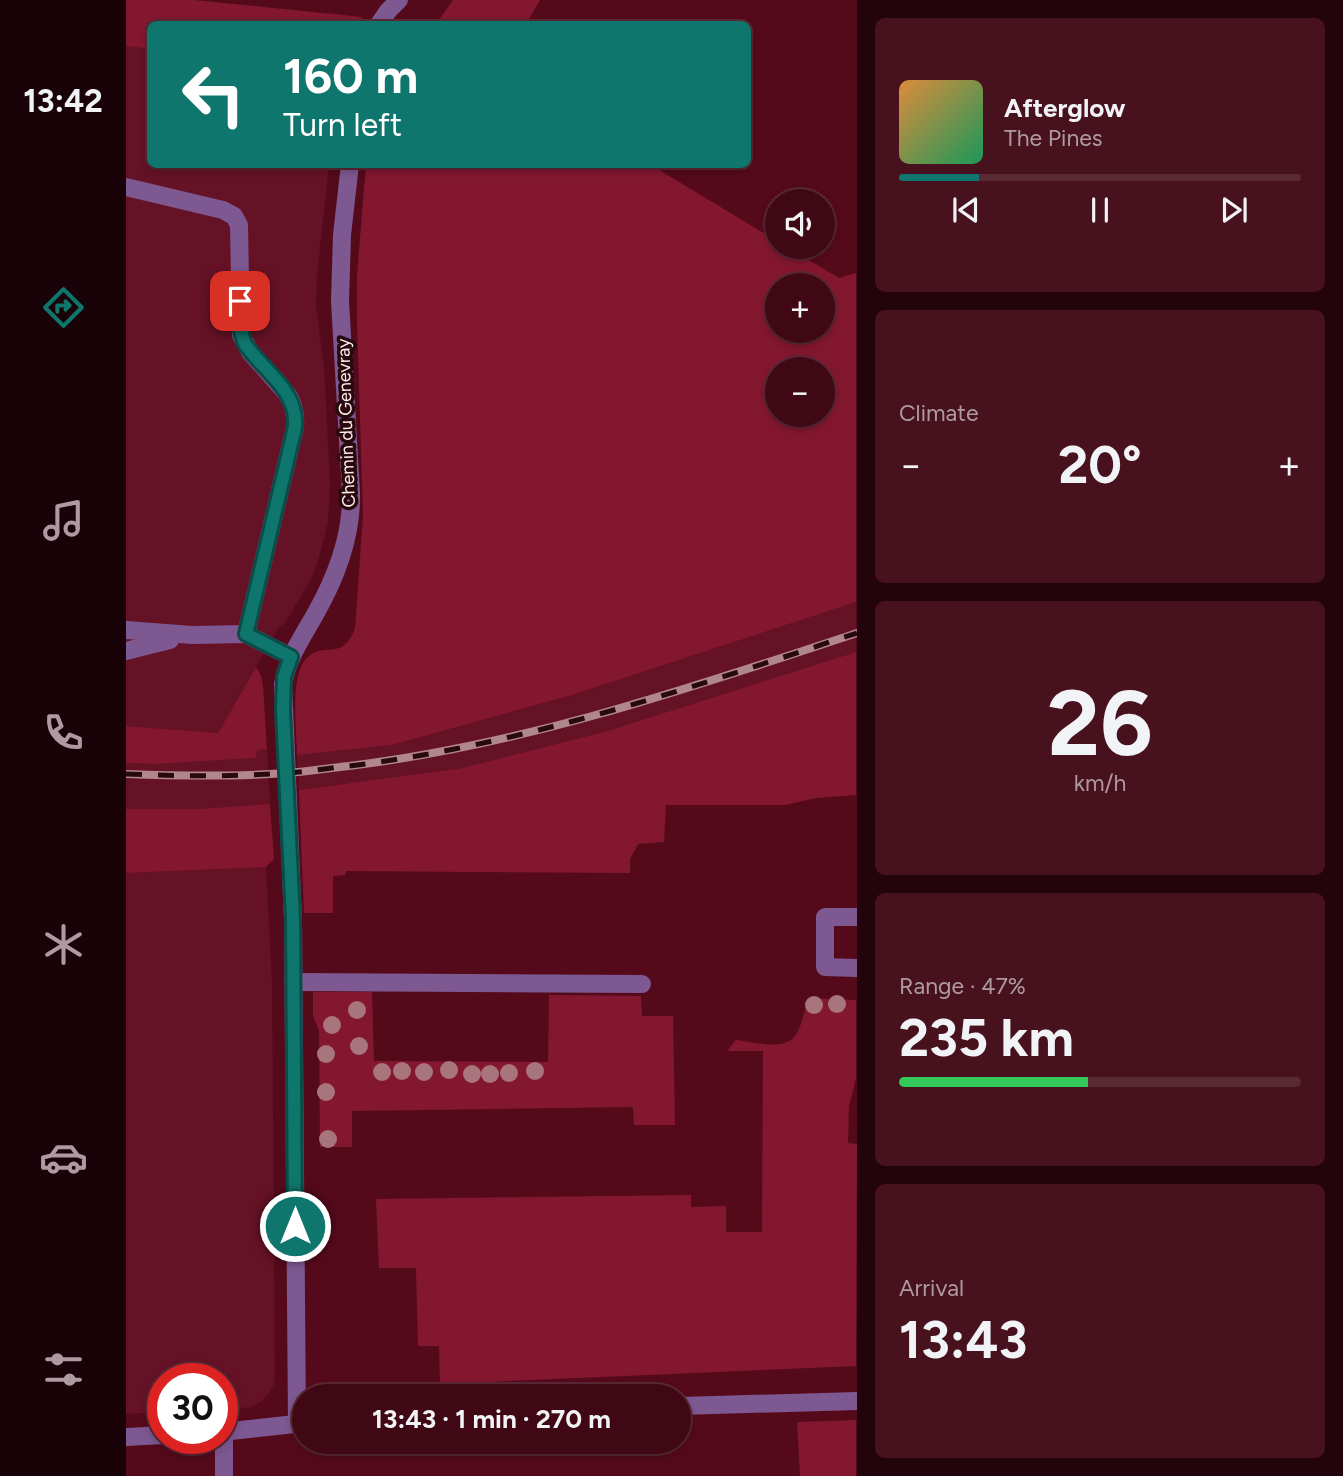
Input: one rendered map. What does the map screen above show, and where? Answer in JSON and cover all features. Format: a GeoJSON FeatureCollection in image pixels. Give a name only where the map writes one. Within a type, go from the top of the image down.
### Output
{"type":"FeatureCollection","features":[{"type":"Feature","properties":{"kind":"street"},"geometry":{"type":"LineString","coordinates":[[381,21],[399,0]]}},
{"type":"Feature","properties":{"kind":"street","name":"Chemin du Genevray"},"geometry":{"type":"LineString","coordinates":[[300,1384],[284,677],[300,638],[321,604],[336,572],[350,516],[351,492],[340,301],[342,235],[350,168]]}},
{"type":"Feature","properties":{"kind":"street"},"geometry":{"type":"LineString","coordinates":[[126,187],[223,210],[237,221],[240,231],[241,335],[250,352],[289,395],[295,410],[295,427],[246,634]]}},
{"type":"Feature","properties":{"kind":"street"},"geometry":{"type":"LineString","coordinates":[[126,630],[192,635],[246,634],[291,657]]}},
{"type":"Feature","properties":{"kind":"street"},"geometry":{"type":"LineString","coordinates":[[126,651],[192,635]]}},
{"type":"Feature","properties":{"kind":"street"},"geometry":{"type":"LineString","coordinates":[[856,917],[825,917],[825,967],[856,968]]}},
{"type":"Feature","properties":{"kind":"street"},"geometry":{"type":"LineString","coordinates":[[293,982],[642,984]]}},
{"type":"Feature","properties":{"kind":"street"},"geometry":{"type":"LineString","coordinates":[[691,1406],[856,1401]]}},
{"type":"Feature","properties":{"kind":"street"},"geometry":{"type":"LineString","coordinates":[[238,1430],[292,1424]]}},
{"type":"Feature","properties":{"kind":"street"},"geometry":{"type":"LineString","coordinates":[[126,1437],[147,1436]]}},
{"type":"Feature","properties":{"kind":"street"},"geometry":{"type":"LineString","coordinates":[[224,1454],[225,1476]]}},
{"type":"Feature","properties":{"kind":"shaded area"},"geometry":{"type":"Polygon","coordinates":[[[126,0],[194,0],[362,17],[360,21],[147,21],[147,49],[126,46],[126,0]]]}},
{"type":"Feature","properties":{"kind":"shaded area"},"geometry":{"type":"Polygon","coordinates":[[[453,0],[540,0],[528,21],[438,21],[453,0]]]}},
{"type":"Feature","properties":{"kind":"shaded area"},"geometry":{"type":"Polygon","coordinates":[[[126,46],[147,49],[147,168],[329,168],[316,306],[324,367],[330,483],[328,522],[311,579],[285,623],[278,628],[218,733],[126,726],[126,46]]]}},
{"type":"Feature","properties":{"kind":"shaded area"},"geometry":{"type":"Polygon","coordinates":[[[366,168],[656,168],[765,234],[765,259],[807,259],[831,273],[765,273],[765,343],[835,343],[835,276],[839,278],[856,273],[856,602],[572,695],[392,745],[297,755],[296,690],[301,666],[314,653],[345,645],[355,628],[363,516],[357,275],[366,168]]]}},
{"type":"Feature","properties":{"kind":"shaded area"},"geometry":{"type":"Polygon","coordinates":[[[856,602],[856,652],[604,732],[462,768],[299,790],[297,755],[392,745],[572,695],[856,602]]]}},
{"type":"Feature","properties":{"kind":"shaded area"},"geometry":{"type":"Polygon","coordinates":[[[856,652],[856,795],[816,798],[785,805],[666,805],[664,842],[638,844],[630,859],[630,873],[346,871],[345,875],[333,876],[333,913],[304,913],[299,790],[462,768],[604,732],[856,652]]]}},
{"type":"Feature","properties":{"kind":"shaded area"},"geometry":{"type":"Polygon","coordinates":[[[256,667],[263,686],[267,749],[257,750],[256,758],[156,764],[126,763],[126,726],[218,733],[256,667]]]}},
{"type":"Feature","properties":{"kind":"shaded area"},"geometry":{"type":"Polygon","coordinates":[[[267,749],[270,804],[196,809],[126,809],[126,763],[156,764],[256,758],[257,750],[267,749]]]}},
{"type":"Feature","properties":{"kind":"shaded area"},"geometry":{"type":"Polygon","coordinates":[[[270,804],[274,859],[266,867],[126,873],[126,809],[196,809],[270,804]]]}},
{"type":"Feature","properties":{"kind":"shaded area"},"geometry":{"type":"Polygon","coordinates":[[[266,867],[272,982],[275,1374],[269,1393],[253,1406],[238,1408],[238,1363],[147,1363],[147,1413],[126,1414],[126,873],[266,867]]]}},
{"type":"Feature","properties":{"kind":"shaded area"},"geometry":{"type":"Polygon","coordinates":[[[313,992],[372,992],[374,1061],[548,1062],[549,995],[641,996],[642,1016],[673,1016],[675,1125],[634,1125],[633,1107],[352,1111],[352,1147],[320,1147],[319,1030],[313,1016],[313,992]]]}},
{"type":"Feature","properties":{"kind":"shaded area"},"geometry":{"type":"Polygon","coordinates":[[[808,998],[856,1000],[856,1078],[849,1106],[848,1143],[857,1144],[856,1366],[440,1384],[439,1346],[418,1346],[416,1268],[379,1268],[376,1199],[691,1195],[691,1207],[726,1206],[726,1232],[762,1232],[763,1051],[727,1051],[736,1040],[761,1044],[787,1042],[793,1038],[801,1023],[808,998]]]}},
{"type":"Feature","properties":{"kind":"shaded area"},"geometry":{"type":"Polygon","coordinates":[[[856,1420],[856,1476],[800,1476],[797,1422],[856,1420]]]}},
{"type":"Feature","properties":{"kind":"railway"},"geometry":{"type":"LineString","coordinates":[[126,774],[265,774],[414,757],[606,712],[857,633]]}},
{"type":"Feature","properties":{"kind":"route"},"geometry":{"type":"LineString","coordinates":[[240,301],[241,335],[245,344],[289,395],[296,418],[246,634],[291,657],[284,677],[283,710],[293,920],[295,1226]]}}]}
